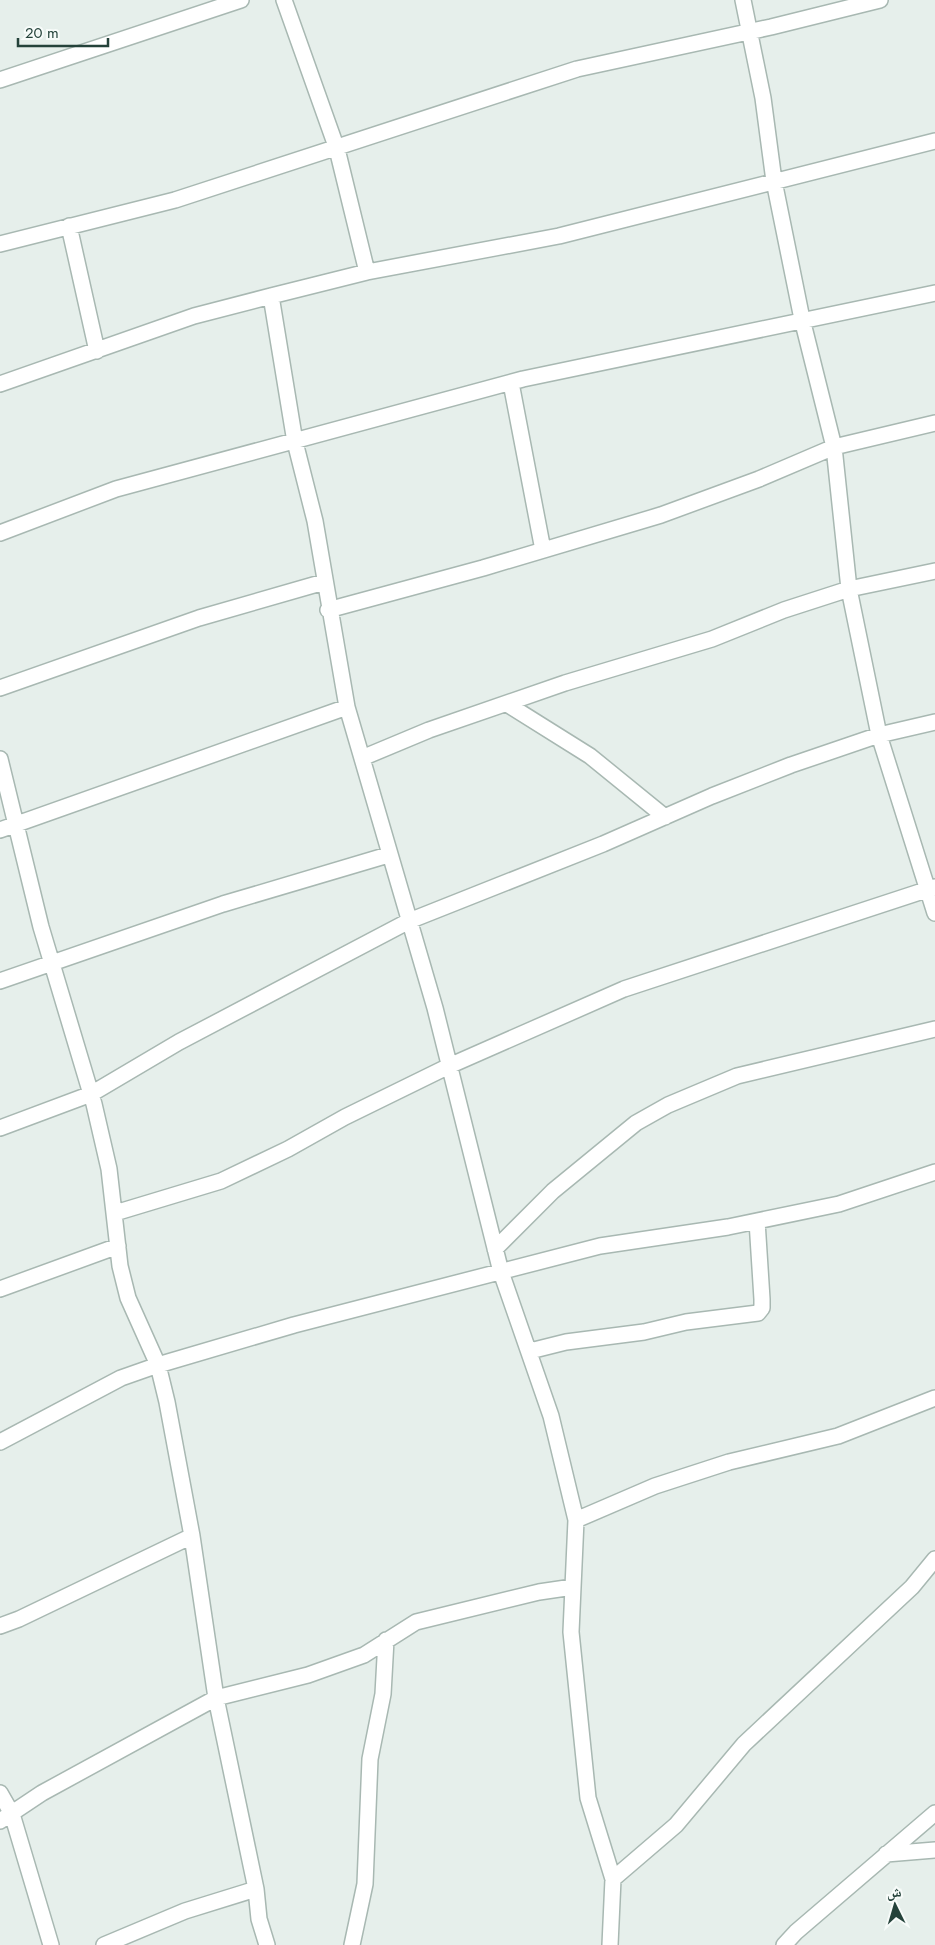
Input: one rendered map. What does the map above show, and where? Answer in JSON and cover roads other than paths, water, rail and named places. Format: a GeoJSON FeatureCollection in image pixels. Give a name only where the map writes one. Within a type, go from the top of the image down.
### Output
{"type":"FeatureCollection","features":[{"type":"Feature","properties":{"kind":"street"},"geometry":{"type":"LineString","coordinates":[[0,80],[241,0]]}},
{"type":"Feature","properties":{"kind":"street"},"geometry":{"type":"LineString","coordinates":[[284,0],[337,149],[367,272]]}},
{"type":"Feature","properties":{"kind":"street"},"geometry":{"type":"LineString","coordinates":[[743,0],[763,98],[774,181],[802,319],[834,446],[850,589],[879,735],[932,888],[935,913]]}},
{"type":"Feature","properties":{"kind":"street"},"geometry":{"type":"LineString","coordinates":[[0,244],[175,200],[337,149],[577,69],[880,0]]}},
{"type":"Feature","properties":{"kind":"street"},"geometry":{"type":"LineString","coordinates":[[0,384],[194,316],[367,272],[559,236],[935,141]]}},
{"type":"Feature","properties":{"kind":"street"},"geometry":{"type":"LineString","coordinates":[[69,226],[97,351]]}},
{"type":"Feature","properties":{"kind":"street"},"geometry":{"type":"LineString","coordinates":[[0,534],[116,489],[510,383],[802,319],[935,293]]}},
{"type":"Feature","properties":{"kind":"street"},"geometry":{"type":"LineString","coordinates":[[271,296],[295,442],[315,522],[328,610],[347,707],[388,855],[435,1008],[501,1272],[551,1416],[576,1520],[571,1632],[588,1798],[613,1879],[610,1945]]}},
{"type":"Feature","properties":{"kind":"street"},"geometry":{"type":"LineString","coordinates":[[510,383],[543,550]]}},
{"type":"Feature","properties":{"kind":"street"},"geometry":{"type":"LineString","coordinates":[[328,610],[661,515],[760,479],[834,446],[935,423]]}},
{"type":"Feature","properties":{"kind":"street"},"geometry":{"type":"LineString","coordinates":[[362,758],[428,730],[565,683],[712,640],[784,610],[850,589],[935,571]]}},
{"type":"Feature","properties":{"kind":"street"},"geometry":{"type":"LineString","coordinates":[[0,688],[199,618],[324,582]]}},
{"type":"Feature","properties":{"kind":"street"},"geometry":{"type":"LineString","coordinates":[[507,704],[590,756],[665,817]]}},
{"type":"Feature","properties":{"kind":"street"},"geometry":{"type":"LineString","coordinates":[[0,830],[347,707]]}},
{"type":"Feature","properties":{"kind":"street"},"geometry":{"type":"LineString","coordinates":[[0,1128],[91,1094],[179,1042],[409,921],[603,844],[791,765],[879,735],[935,722]]}},
{"type":"Feature","properties":{"kind":"street"},"geometry":{"type":"LineString","coordinates":[[0,759],[17,824],[20,846],[51,963],[91,1094],[109,1169],[120,1266],[128,1298],[158,1365],[167,1402],[192,1536],[216,1698],[256,1889],[260,1919],[267,1945]]}},
{"type":"Feature","properties":{"kind":"street"},"geometry":{"type":"LineString","coordinates":[[0,981],[223,904],[388,855]]}},
{"type":"Feature","properties":{"kind":"street"},"geometry":{"type":"LineString","coordinates":[[115,1213],[221,1181],[288,1149],[345,1117],[448,1066],[624,989],[932,888]]}},
{"type":"Feature","properties":{"kind":"street"},"geometry":{"type":"LineString","coordinates":[[495,1250],[553,1191],[636,1123],[668,1105],[737,1076],[935,1029]]}},
{"type":"Feature","properties":{"kind":"street"},"geometry":{"type":"LineString","coordinates":[[0,1442],[122,1378],[158,1365],[294,1325],[600,1246],[757,1221],[839,1204],[935,1172]]}},
{"type":"Feature","properties":{"kind":"street"},"geometry":{"type":"LineString","coordinates":[[530,1351],[566,1342],[644,1332],[686,1322],[758,1313],[762,1308],[762,1299],[757,1221]]}},
{"type":"Feature","properties":{"kind":"street"},"geometry":{"type":"LineString","coordinates":[[0,1289],[118,1246]]}},
{"type":"Feature","properties":{"kind":"street"},"geometry":{"type":"LineString","coordinates":[[576,1520],[655,1486],[729,1462],[838,1436],[935,1398]]}},
{"type":"Feature","properties":{"kind":"street"},"geometry":{"type":"LineString","coordinates":[[0,1626],[19,1619],[192,1536]]}},
{"type":"Feature","properties":{"kind":"street"},"geometry":{"type":"LineString","coordinates":[[613,1879],[676,1825],[744,1744],[912,1587],[935,1558]]}},
{"type":"Feature","properties":{"kind":"street"},"geometry":{"type":"LineString","coordinates":[[6,1817],[42,1794],[216,1698],[308,1674],[364,1655],[416,1622],[539,1592],[573,1587]]}},
{"type":"Feature","properties":{"kind":"street"},"geometry":{"type":"LineString","coordinates":[[352,1945],[365,1884],[370,1759],[383,1694],[386,1640]]}},
{"type":"Feature","properties":{"kind":"street"},"geometry":{"type":"LineString","coordinates":[[0,1793],[6,1817],[51,1945]]}},
{"type":"Feature","properties":{"kind":"street"},"geometry":{"type":"LineString","coordinates":[[784,1945],[935,1813]]}},
{"type":"Feature","properties":{"kind":"street"},"geometry":{"type":"LineString","coordinates":[[886,1854],[935,1850]]}},
{"type":"Feature","properties":{"kind":"street"},"geometry":{"type":"LineString","coordinates":[[104,1945],[185,1911],[256,1889]]}}]}
